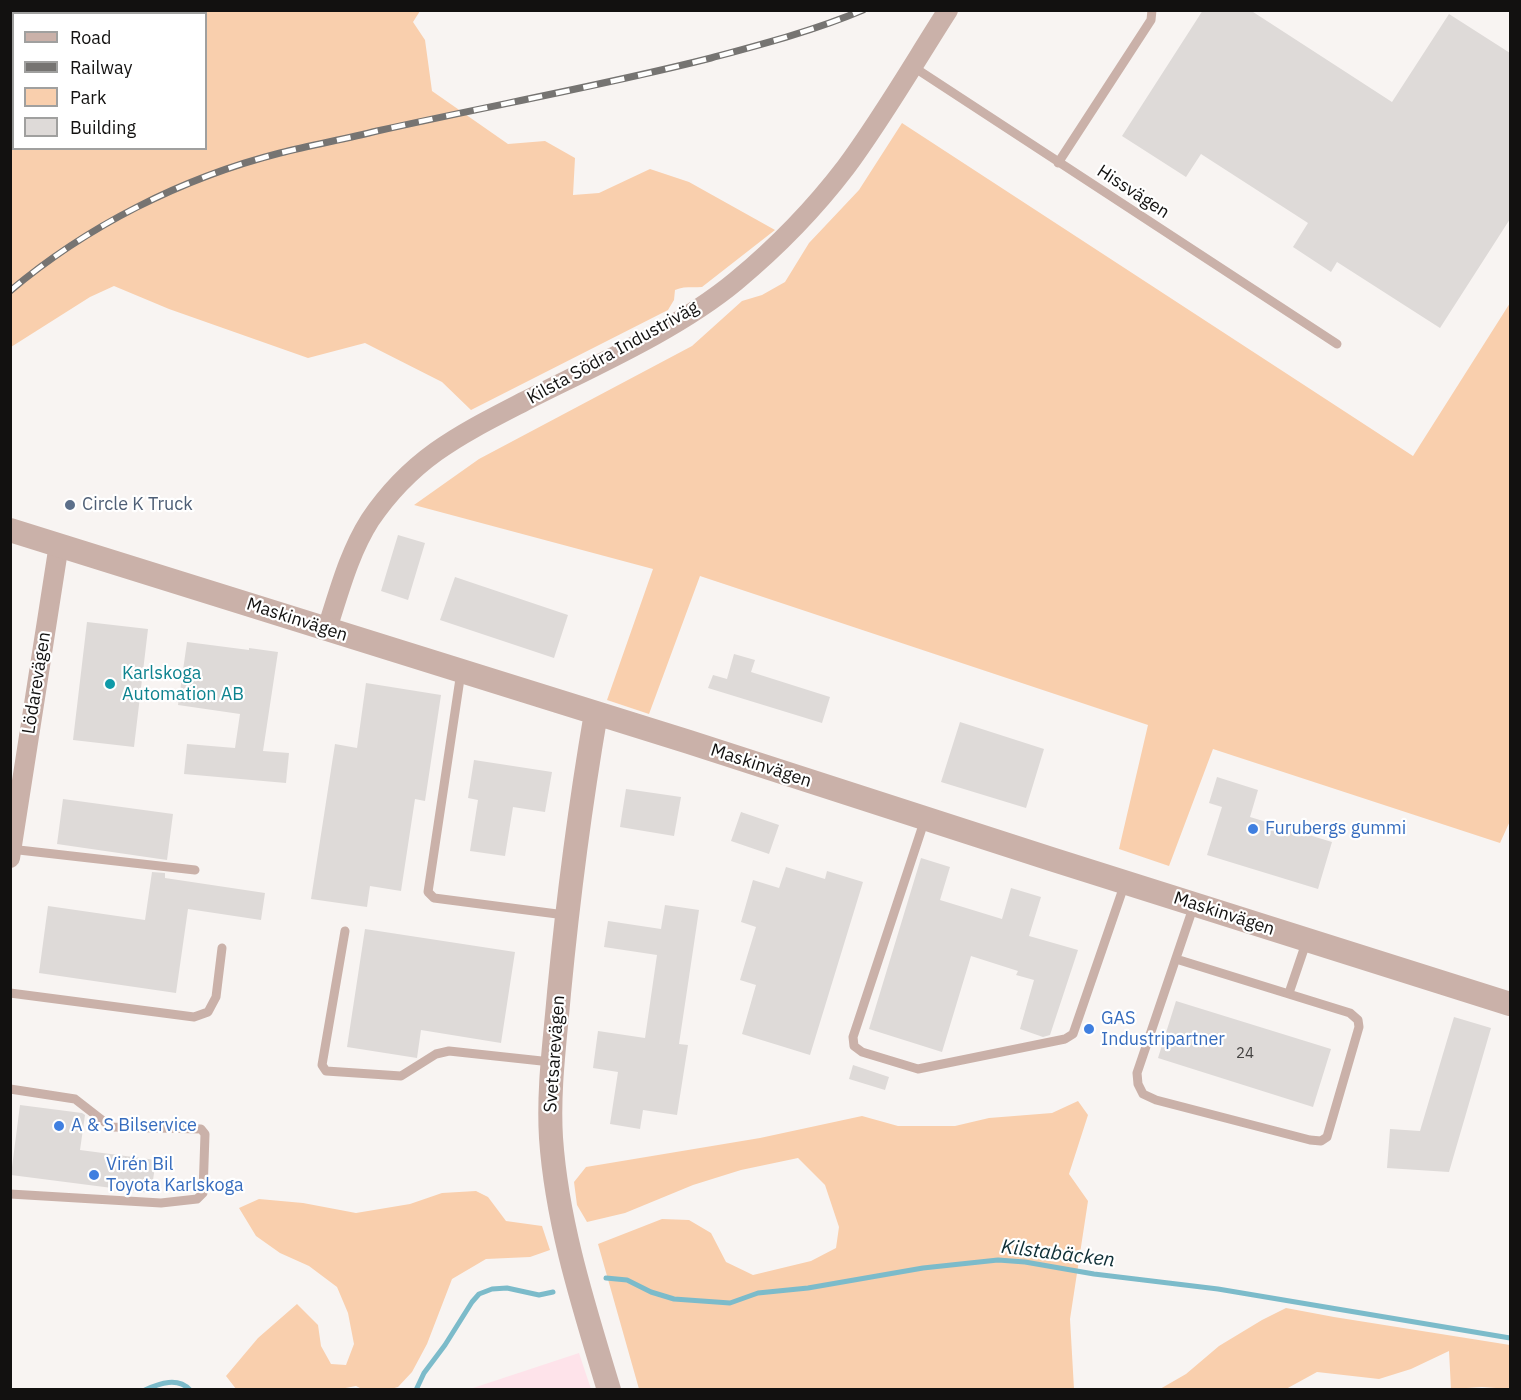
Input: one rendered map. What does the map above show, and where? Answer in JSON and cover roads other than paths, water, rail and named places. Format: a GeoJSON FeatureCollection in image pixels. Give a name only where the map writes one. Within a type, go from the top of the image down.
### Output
{"type":"FeatureCollection","features":[{"type":"Feature","properties":{"kind":"street","name":"Kilsta Södra Industriväg"},"geometry":{"type":"LineString","coordinates":[[327,629],[343,576],[364,531],[386,498],[408,473],[435,451],[474,428],[677,321],[734,283],[790,232],[847,166],[948,10]]}},
{"type":"Feature","properties":{"kind":"street","name":"Maskinvägen"},"geometry":{"type":"LineString","coordinates":[[10,530],[596,713],[1510,1004]]}},
{"type":"Feature","properties":{"kind":"street","name":"Lödarevägen"},"geometry":{"type":"LineString","coordinates":[[11,852],[59,544]]}},
{"type":"Feature","properties":{"kind":"street","name":"Svetsarevägen"},"geometry":{"type":"LineString","coordinates":[[596,713],[582,798],[567,916],[551,1097],[552,1138],[564,1229],[582,1302],[609,1389]]}},
{"type":"Feature","properties":{"kind":"lane"},"geometry":{"type":"LineString","coordinates":[[1058,163],[1151,20],[1152,10]]}},
{"type":"Feature","properties":{"kind":"lane","name":"Hissvägen"},"geometry":{"type":"LineString","coordinates":[[912,66],[1337,344]]}},
{"type":"Feature","properties":{"kind":"lane"},"geometry":{"type":"LineString","coordinates":[[461,672],[428,892],[434,898],[567,916]]}},
{"type":"Feature","properties":{"kind":"lane"},"geometry":{"type":"LineString","coordinates":[[925,819],[853,1037],[854,1046],[862,1052],[918,1069],[1065,1039],[1073,1034],[1125,883]]}},
{"type":"Feature","properties":{"kind":"lane"},"geometry":{"type":"LineString","coordinates":[[11,852],[195,870]]}},
{"type":"Feature","properties":{"kind":"lane"},"geometry":{"type":"LineString","coordinates":[[1176,959],[1350,1013],[1358,1020],[1359,1027],[1327,1137],[1322,1141],[1310,1140],[1156,1100],[1143,1094],[1138,1084],[1137,1073],[1194,905]]}},
{"type":"Feature","properties":{"kind":"lane"},"geometry":{"type":"LineString","coordinates":[[345,931],[322,1065],[326,1071],[401,1076],[436,1054],[449,1051],[553,1062]]}},
{"type":"Feature","properties":{"kind":"lane"},"geometry":{"type":"LineString","coordinates":[[1289,993],[1306,940]]}},
{"type":"Feature","properties":{"kind":"lane"},"geometry":{"type":"LineString","coordinates":[[10,993],[194,1017],[208,1011],[216,997],[222,948]]}},
{"type":"Feature","properties":{"kind":"lane"},"geometry":{"type":"LineString","coordinates":[[10,1089],[75,1099],[111,1127],[201,1129],[205,1134],[205,1144],[203,1192],[197,1199],[161,1203],[10,1194]]}},
{"type":"Feature","properties":{"kind":"waterway","name":"Kilstabäcken"},"geometry":{"type":"LineString","coordinates":[[606,1278],[627,1280],[651,1292],[674,1299],[730,1303],[758,1293],[808,1288],[923,1268],[998,1260],[1218,1289],[1510,1338]]}},
{"type":"Feature","properties":{"kind":"waterway","name":"Kilstabäcken"},"geometry":{"type":"LineString","coordinates":[[416,1390],[424,1373],[479,1294],[492,1289],[507,1288],[539,1295],[553,1292]]}},
{"type":"Feature","properties":{"kind":"waterway","name":"Kilstabäcken"},"geometry":{"type":"LineString","coordinates":[[145,1390],[169,1382],[180,1384],[190,1390]]}},
{"type":"Feature","properties":{"kind":"railway"},"geometry":{"type":"LineString","coordinates":[[10,291],[40,267],[103,225],[172,191],[243,163],[304,147],[628,78],[711,58],[807,31],[863,10]]}},
{"type":"Feature","properties":{"kind":"place","name":"Circle K Truck"},"geometry":{"type":"Point","coordinates":[70,505]}},
{"type":"Feature","properties":{"kind":"place","name":"Karlskoga Automation AB"},"geometry":{"type":"Point","coordinates":[110,684]}},
{"type":"Feature","properties":{"kind":"place","name":"Furubergs gummi"},"geometry":{"type":"Point","coordinates":[1253,829]}},
{"type":"Feature","properties":{"kind":"place","name":"GAS Industripartner"},"geometry":{"type":"Point","coordinates":[1089,1029]}},
{"type":"Feature","properties":{"kind":"place","name":"A & S Bilservice"},"geometry":{"type":"Point","coordinates":[59,1126]}},
{"type":"Feature","properties":{"kind":"place","name":"Virén Bil Toyota Karlskoga"},"geometry":{"type":"Point","coordinates":[94,1175]}}]}
